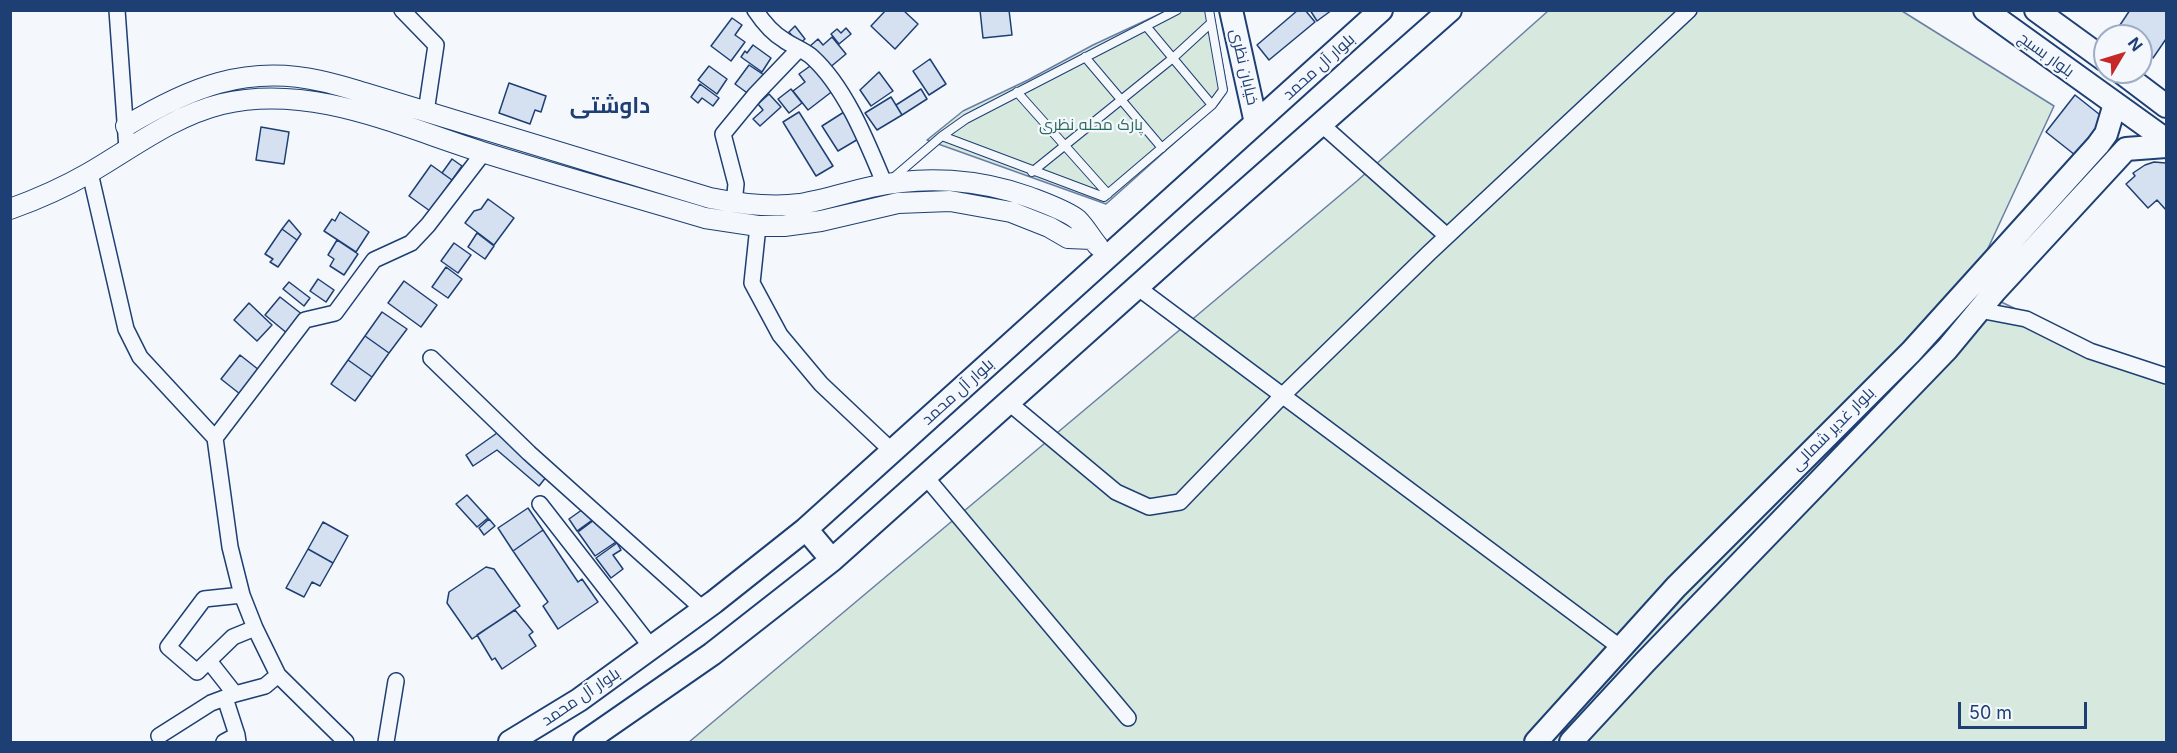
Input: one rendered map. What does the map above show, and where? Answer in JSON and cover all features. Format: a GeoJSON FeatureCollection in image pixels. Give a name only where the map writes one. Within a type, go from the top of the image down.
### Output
{"type":"FeatureCollection","features":[{"type":"Feature","properties":{"kind":"main road","name":"خیابان نظری"},"geometry":{"type":"LineString","coordinates":[[1231,10],[1256,123]]}},
{"type":"Feature","properties":{"kind":"main road","name":"بلوار آل محمد"},"geometry":{"type":"LineString","coordinates":[[510,742],[579,700],[652,648],[806,529],[1381,10]]}},
{"type":"Feature","properties":{"kind":"main road"},"geometry":{"type":"LineString","coordinates":[[585,742],[712,654],[832,560],[1450,10]]}},
{"type":"Feature","properties":{"kind":"main road","name":"بلوار بسیج"},"geometry":{"type":"LineString","coordinates":[[2036,10],[2093,51]]}},
{"type":"Feature","properties":{"kind":"main road","name":"بلوار بسیج"},"geometry":{"type":"LineString","coordinates":[[1995,14],[2115,105],[2166,140]]}},
{"type":"Feature","properties":{"kind":"main road"},"geometry":{"type":"LineString","coordinates":[[2137,84],[2166,106]]}},
{"type":"Feature","properties":{"kind":"main road","name":"بلوار غدیر شمالی"},"geometry":{"type":"LineString","coordinates":[[1536,742],[1731,531],[1911,352],[2098,145],[2106,134],[2115,105]]}},
{"type":"Feature","properties":{"kind":"main road","name":"بلوار غدیر شمالی"},"geometry":{"type":"LineString","coordinates":[[1571,742],[1645,662],[1947,350],[1979,310],[2126,149],[2166,146]]}},
{"type":"Feature","properties":{"kind":"main road"},"geometry":{"type":"LineString","coordinates":[[806,529],[832,560]]}},
{"type":"Feature","properties":{"kind":"main road"},"geometry":{"type":"LineString","coordinates":[[608,742],[622,717]]}},
{"type":"Feature","properties":{"kind":"street"},"geometry":{"type":"LineString","coordinates":[[117,10],[127,149]]}},
{"type":"Feature","properties":{"kind":"street"},"geometry":{"type":"LineString","coordinates":[[402,10],[436,45],[426,112]]}},
{"type":"Feature","properties":{"kind":"street"},"geometry":{"type":"LineString","coordinates":[[755,10],[764,23],[782,39],[811,56],[841,92],[868,144],[885,184]]}},
{"type":"Feature","properties":{"kind":"street"},"geometry":{"type":"LineString","coordinates":[[1008,402],[1116,492],[1149,507],[1180,502],[1283,395],[1447,236],[1689,10]]}},
{"type":"Feature","properties":{"kind":"street"},"geometry":{"type":"LineString","coordinates":[[734,203],[736,184],[723,134],[755,95],[799,49]]}},
{"type":"Feature","properties":{"kind":"street"},"geometry":{"type":"LineString","coordinates":[[126,126],[161,104],[197,88],[236,79],[299,77],[321,81],[710,198],[734,203],[758,206],[800,204],[885,184],[923,180],[951,180],[1006,189],[1038,200],[1077,219],[1107,257]]}},
{"type":"Feature","properties":{"kind":"street"},"geometry":{"type":"LineString","coordinates":[[10,209],[46,196],[90,173],[171,124],[205,109],[240,101],[278,98],[327,104],[705,218],[758,226],[784,226],[821,221],[898,203],[950,201],[1011,212],[1049,227],[1068,238],[1092,239]]}},
{"type":"Feature","properties":{"kind":"street"},"geometry":{"type":"LineString","coordinates":[[1321,124],[1447,236]]}},
{"type":"Feature","properties":{"kind":"street"},"geometry":{"type":"LineString","coordinates":[[215,438],[305,320],[335,313],[374,260],[411,243],[428,225],[484,152]]}},
{"type":"Feature","properties":{"kind":"street"},"geometry":{"type":"LineString","coordinates":[[90,173],[126,328],[140,357],[215,438],[230,547],[242,595],[255,628],[278,675],[346,742]]}},
{"type":"Feature","properties":{"kind":"street"},"geometry":{"type":"LineString","coordinates":[[758,226],[752,284],[780,335],[821,384],[892,451]]}},
{"type":"Feature","properties":{"kind":"street"},"geometry":{"type":"LineString","coordinates":[[1137,287],[1621,648]]}},
{"type":"Feature","properties":{"kind":"street"},"geometry":{"type":"LineString","coordinates":[[1979,310],[2026,319],[2090,351],[2166,376]]}},
{"type":"Feature","properties":{"kind":"street"},"geometry":{"type":"LineString","coordinates":[[431,358],[529,453],[704,610]]}},
{"type":"Feature","properties":{"kind":"street"},"geometry":{"type":"LineString","coordinates":[[925,476],[1128,718]]}},
{"type":"Feature","properties":{"kind":"street"},"geometry":{"type":"LineString","coordinates":[[540,504],[652,648]]}},
{"type":"Feature","properties":{"kind":"street"},"geometry":{"type":"LineString","coordinates":[[242,595],[204,599],[168,647],[197,672],[233,637],[255,628]]}},
{"type":"Feature","properties":{"kind":"street"},"geometry":{"type":"LineString","coordinates":[[209,661],[230,696],[233,740]]}},
{"type":"Feature","properties":{"kind":"street"},"geometry":{"type":"LineString","coordinates":[[159,736],[211,703],[265,686],[278,675]]}},
{"type":"Feature","properties":{"kind":"street"},"geometry":{"type":"LineString","coordinates":[[386,742],[396,681]]}},
{"type":"Feature","properties":{"kind":"lane"},"geometry":{"type":"LineString","coordinates":[[885,184],[966,119],[1177,10]]}},
{"type":"Feature","properties":{"kind":"lane"},"geometry":{"type":"LineString","coordinates":[[942,136],[1032,172],[1104,197],[1212,105],[1223,90],[1209,10]]}},
{"type":"Feature","properties":{"kind":"lane"},"geometry":{"type":"LineString","coordinates":[[1032,172],[1173,58],[1211,23]]}},
{"type":"Feature","properties":{"kind":"lane"},"geometry":{"type":"LineString","coordinates":[[1146,26],[1212,105]]}},
{"type":"Feature","properties":{"kind":"lane"},"geometry":{"type":"LineString","coordinates":[[1085,57],[1162,148]]}},
{"type":"Feature","properties":{"kind":"lane"},"geometry":{"type":"LineString","coordinates":[[1017,92],[1108,194]]}},
{"type":"Feature","properties":{"kind":"green space","name":"پارک محله نظری"},"geometry":{"type":"Polygon","coordinates":[[[1166,11],[1213,11],[1227,89],[1219,103],[1106,204],[927,140],[963,111],[1166,11]]]}},
{"type":"Feature","properties":{"kind":"green space"},"geometry":{"type":"Polygon","coordinates":[[[1548,11],[1902,11],[2054,106],[1970,287],[2166,381],[2166,742],[689,742],[1357,181],[1548,11]]]}},
{"type":"Feature","properties":{"kind":"building"},"geometry":{"type":"Polygon","coordinates":[[[886,10],[903,10],[918,24],[895,49],[871,26],[886,10]]]}},
{"type":"Feature","properties":{"kind":"building"},"geometry":{"type":"Polygon","coordinates":[[[980,10],[1009,10],[1012,35],[983,38],[980,10]]]}},
{"type":"Feature","properties":{"kind":"building"},"geometry":{"type":"Polygon","coordinates":[[[1298,10],[1305,10],[1315,22],[1269,60],[1257,45],[1298,10]]]}},
{"type":"Feature","properties":{"kind":"building"},"geometry":{"type":"Polygon","coordinates":[[[1310,10],[1332,10],[1317,21],[1310,10]]]}},
{"type":"Feature","properties":{"kind":"building"},"geometry":{"type":"Polygon","coordinates":[[[2130,10],[2166,11],[2166,39],[2153,58],[2153,24],[2121,24],[2130,10]]]}},
{"type":"Feature","properties":{"kind":"building"},"geometry":{"type":"Polygon","coordinates":[[[732,18],[742,25],[735,35],[745,42],[731,61],[711,46],[732,18]]]}},
{"type":"Feature","properties":{"kind":"building"},"geometry":{"type":"Polygon","coordinates":[[[795,26],[805,39],[799,44],[789,32],[795,26]]]}},
{"type":"Feature","properties":{"kind":"building"},"geometry":{"type":"Polygon","coordinates":[[[846,28],[851,34],[839,44],[831,34],[837,29],[841,33],[846,28]]]}},
{"type":"Feature","properties":{"kind":"building"},"geometry":{"type":"Polygon","coordinates":[[[832,37],[846,54],[828,69],[809,47],[818,39],[823,45],[832,37]]]}},
{"type":"Feature","properties":{"kind":"building"},"geometry":{"type":"Polygon","coordinates":[[[753,45],[771,58],[762,72],[741,57],[753,45]]]}},
{"type":"Feature","properties":{"kind":"building"},"geometry":{"type":"Polygon","coordinates":[[[930,59],[946,84],[929,95],[913,71],[930,59]]]}},
{"type":"Feature","properties":{"kind":"building"},"geometry":{"type":"Polygon","coordinates":[[[813,64],[834,90],[808,110],[793,91],[805,82],[799,74],[813,64]]]}},
{"type":"Feature","properties":{"kind":"building"},"geometry":{"type":"Polygon","coordinates":[[[749,65],[764,75],[750,95],[735,84],[749,65]]]}},
{"type":"Feature","properties":{"kind":"building"},"geometry":{"type":"Polygon","coordinates":[[[709,66],[727,79],[717,94],[698,80],[709,66]]]}},
{"type":"Feature","properties":{"kind":"building"},"geometry":{"type":"Polygon","coordinates":[[[879,72],[893,91],[871,106],[860,90],[879,72]]]}},
{"type":"Feature","properties":{"kind":"building"},"geometry":{"type":"Polygon","coordinates":[[[509,83],[546,96],[541,112],[535,110],[530,124],[499,113],[509,83]]]}},
{"type":"Feature","properties":{"kind":"building"},"geometry":{"type":"Polygon","coordinates":[[[700,84],[719,98],[713,106],[702,98],[698,103],[691,97],[700,84]]]}},
{"type":"Feature","properties":{"kind":"building"},"geometry":{"type":"Polygon","coordinates":[[[791,89],[802,103],[789,113],[778,99],[791,89]]]}},
{"type":"Feature","properties":{"kind":"building"},"geometry":{"type":"Polygon","coordinates":[[[921,89],[927,99],[902,115],[896,105],[921,89]]]}},
{"type":"Feature","properties":{"kind":"building"},"geometry":{"type":"Polygon","coordinates":[[[769,94],[781,107],[760,126],[753,119],[763,110],[758,104],[769,94]]]}},
{"type":"Feature","properties":{"kind":"building"},"geometry":{"type":"Polygon","coordinates":[[[2075,95],[2104,118],[2075,155],[2046,132],[2075,95]]]}},
{"type":"Feature","properties":{"kind":"building"},"geometry":{"type":"Polygon","coordinates":[[[891,97],[902,115],[877,130],[865,113],[891,97]]]}},
{"type":"Feature","properties":{"kind":"building"},"geometry":{"type":"Polygon","coordinates":[[[799,112],[833,166],[816,176],[783,122],[799,112]]]}},
{"type":"Feature","properties":{"kind":"building"},"geometry":{"type":"Polygon","coordinates":[[[844,112],[860,138],[838,151],[822,126],[844,112]]]}},
{"type":"Feature","properties":{"kind":"building"},"geometry":{"type":"Polygon","coordinates":[[[261,127],[289,132],[284,164],[256,160],[261,127]]]}},
{"type":"Feature","properties":{"kind":"building"},"geometry":{"type":"Polygon","coordinates":[[[452,159],[462,166],[452,180],[442,173],[452,159]]]}},
{"type":"Feature","properties":{"kind":"building"},"geometry":{"type":"Polygon","coordinates":[[[2154,162],[2166,163],[2166,210],[2157,200],[2148,208],[2126,184],[2135,176],[2133,173],[2154,162]]]}},
{"type":"Feature","properties":{"kind":"building"},"geometry":{"type":"Polygon","coordinates":[[[431,165],[452,180],[430,211],[409,196],[431,165]]]}},
{"type":"Feature","properties":{"kind":"building"},"geometry":{"type":"Polygon","coordinates":[[[488,199],[514,218],[494,245],[465,223],[474,211],[481,209],[488,199]]]}},
{"type":"Feature","properties":{"kind":"building"},"geometry":{"type":"Polygon","coordinates":[[[340,212],[369,232],[356,252],[324,231],[332,219],[335,221],[340,212]]]}},
{"type":"Feature","properties":{"kind":"building"},"geometry":{"type":"Polygon","coordinates":[[[289,220],[301,234],[297,240],[282,229],[289,220]]]}},
{"type":"Feature","properties":{"kind":"building"},"geometry":{"type":"Polygon","coordinates":[[[282,229],[297,240],[278,267],[270,262],[273,259],[265,254],[282,229]]]}},
{"type":"Feature","properties":{"kind":"building"},"geometry":{"type":"Polygon","coordinates":[[[477,233],[494,246],[485,259],[468,247],[477,233]]]}},
{"type":"Feature","properties":{"kind":"building"},"geometry":{"type":"Polygon","coordinates":[[[337,240],[358,254],[344,275],[330,266],[334,259],[328,255],[337,240]]]}},
{"type":"Feature","properties":{"kind":"building"},"geometry":{"type":"Polygon","coordinates":[[[454,243],[471,255],[458,273],[441,261],[454,243]]]}},
{"type":"Feature","properties":{"kind":"building"},"geometry":{"type":"Polygon","coordinates":[[[446,267],[462,279],[448,298],[432,287],[446,267]]]}},
{"type":"Feature","properties":{"kind":"building"},"geometry":{"type":"Polygon","coordinates":[[[318,279],[334,290],[326,302],[310,291],[318,279]]]}},
{"type":"Feature","properties":{"kind":"building"},"geometry":{"type":"Polygon","coordinates":[[[404,281],[437,305],[421,327],[388,303],[404,281]]]}},
{"type":"Feature","properties":{"kind":"building"},"geometry":{"type":"Polygon","coordinates":[[[289,282],[310,298],[304,306],[283,289],[289,282]]]}},
{"type":"Feature","properties":{"kind":"building"},"geometry":{"type":"Polygon","coordinates":[[[280,297],[303,315],[288,334],[265,315],[280,297]]]}},
{"type":"Feature","properties":{"kind":"building"},"geometry":{"type":"Polygon","coordinates":[[[249,303],[272,325],[257,341],[234,320],[249,303]]]}},
{"type":"Feature","properties":{"kind":"building"},"geometry":{"type":"Polygon","coordinates":[[[382,312],[407,329],[389,353],[365,336],[382,312]]]}},
{"type":"Feature","properties":{"kind":"building"},"geometry":{"type":"Polygon","coordinates":[[[365,336],[389,353],[372,377],[348,360],[365,336]]]}},
{"type":"Feature","properties":{"kind":"building"},"geometry":{"type":"Polygon","coordinates":[[[240,355],[259,370],[240,394],[221,379],[240,355]]]}},
{"type":"Feature","properties":{"kind":"building"},"geometry":{"type":"Polygon","coordinates":[[[348,360],[372,377],[355,401],[331,384],[348,360]]]}},
{"type":"Feature","properties":{"kind":"building"},"geometry":{"type":"Polygon","coordinates":[[[497,433],[547,476],[539,486],[497,450],[473,466],[466,455],[497,433]]]}},
{"type":"Feature","properties":{"kind":"building"},"geometry":{"type":"Polygon","coordinates":[[[467,495],[488,518],[477,527],[456,504],[467,495]]]}},
{"type":"Feature","properties":{"kind":"building"},"geometry":{"type":"Polygon","coordinates":[[[586,507],[595,518],[577,531],[569,519],[586,507]]]}},
{"type":"Feature","properties":{"kind":"building"},"geometry":{"type":"Polygon","coordinates":[[[528,508],[543,530],[513,551],[498,528],[528,508]]]}},
{"type":"Feature","properties":{"kind":"building"},"geometry":{"type":"Polygon","coordinates":[[[598,517],[616,542],[595,556],[578,532],[598,517]]]}},
{"type":"Feature","properties":{"kind":"building"},"geometry":{"type":"Polygon","coordinates":[[[489,519],[495,526],[484,535],[479,528],[489,519]]]}},
{"type":"Feature","properties":{"kind":"building"},"geometry":{"type":"Polygon","coordinates":[[[323,522],[348,536],[333,563],[308,549],[323,522]]]}},
{"type":"Feature","properties":{"kind":"building"},"geometry":{"type":"Polygon","coordinates":[[[543,530],[578,582],[582,579],[598,602],[558,629],[543,606],[548,602],[513,551],[543,530]]]}},
{"type":"Feature","properties":{"kind":"building"},"geometry":{"type":"Polygon","coordinates":[[[617,543],[621,550],[613,555],[623,569],[611,578],[596,558],[617,543]]]}},
{"type":"Feature","properties":{"kind":"building"},"geometry":{"type":"Polygon","coordinates":[[[308,549],[333,563],[320,586],[312,582],[304,597],[286,588],[308,549]]]}},
{"type":"Feature","properties":{"kind":"building"},"geometry":{"type":"Polygon","coordinates":[[[486,567],[494,569],[520,606],[472,639],[447,603],[449,592],[486,567]]]}},
{"type":"Feature","properties":{"kind":"building"},"geometry":{"type":"Polygon","coordinates":[[[515,610],[533,632],[529,635],[536,646],[502,669],[495,658],[492,660],[477,635],[515,610]]]}},
{"type":"Feature","properties":{"kind":"district","name":"داوشتی"},"geometry":{"type":"Point","coordinates":[610,106]}}]}
